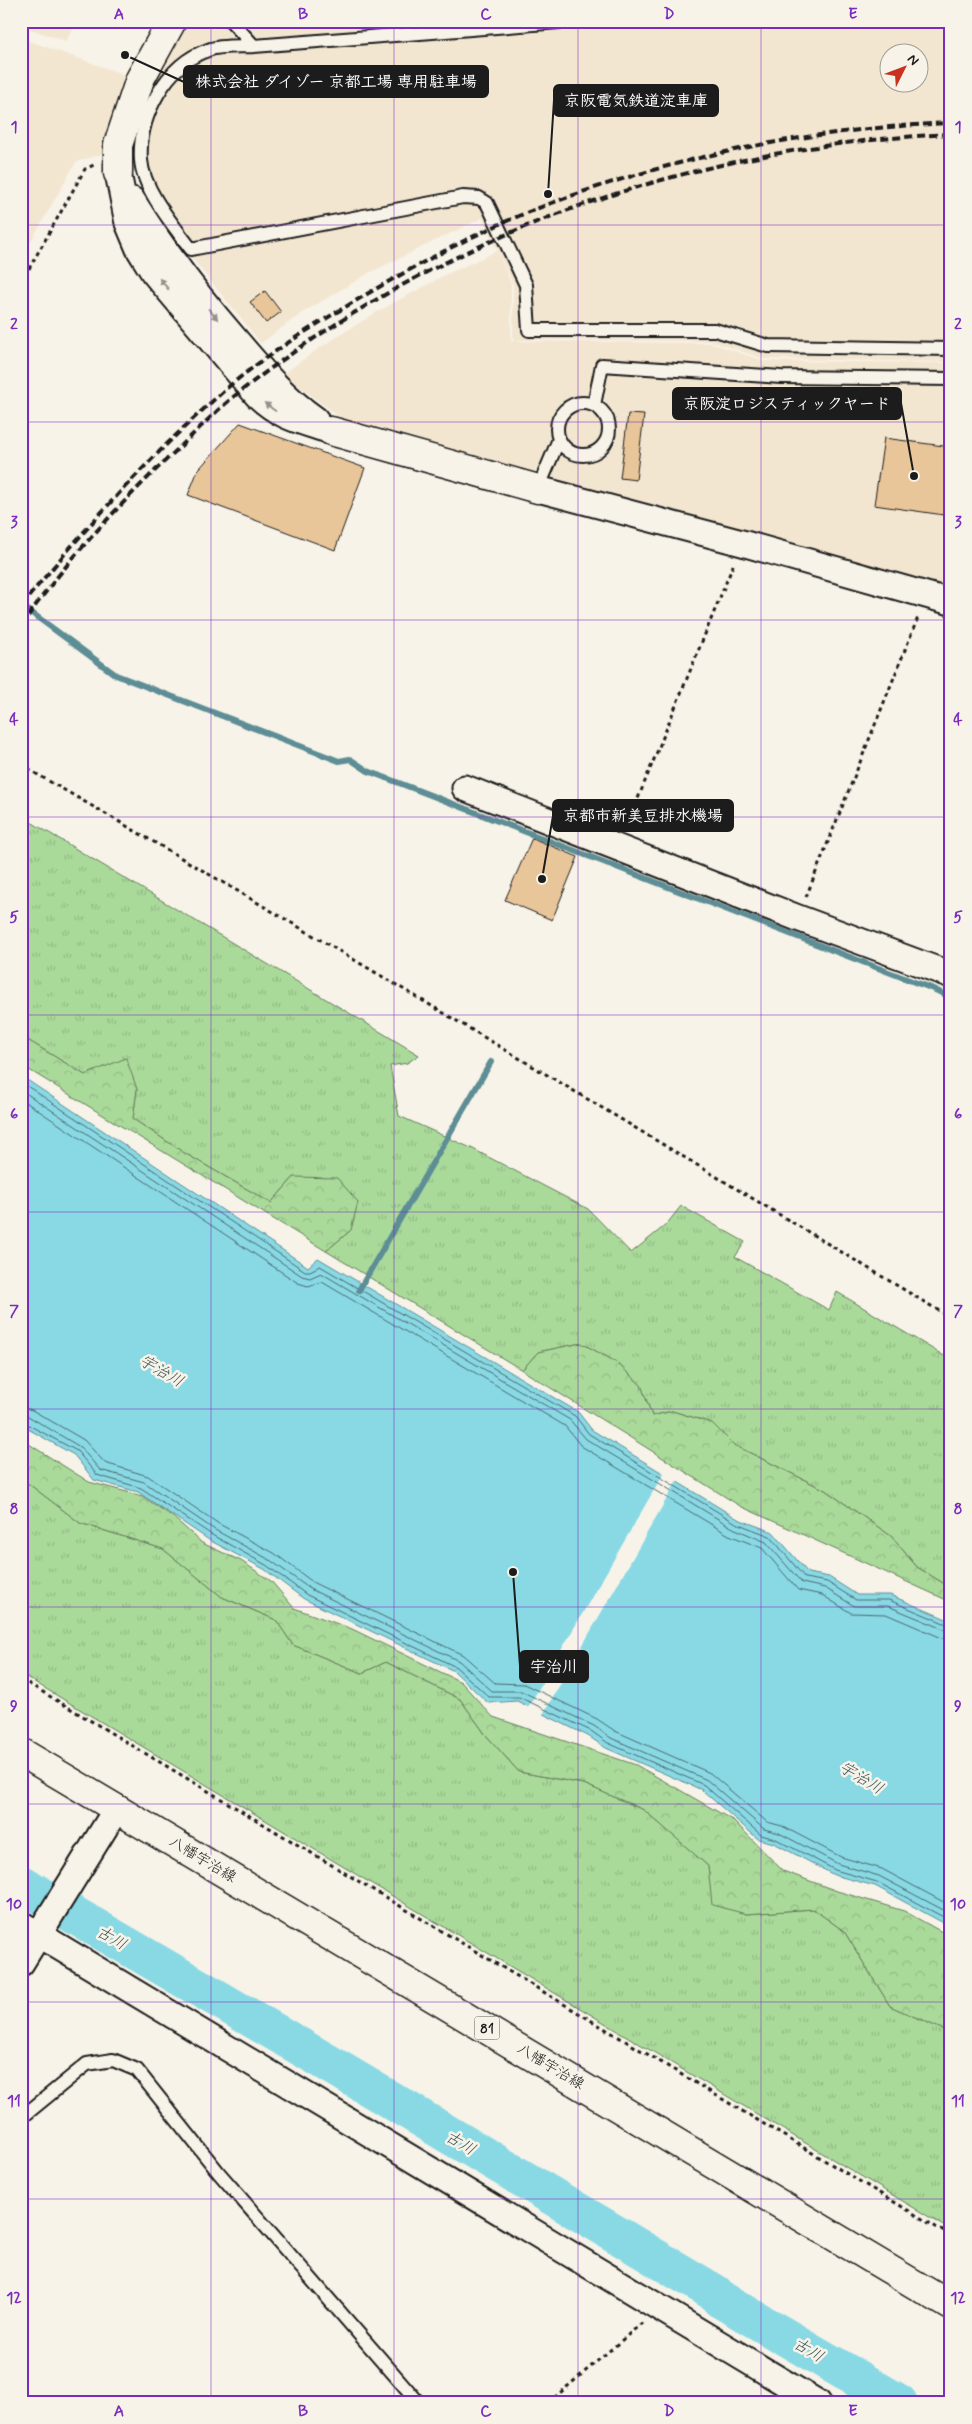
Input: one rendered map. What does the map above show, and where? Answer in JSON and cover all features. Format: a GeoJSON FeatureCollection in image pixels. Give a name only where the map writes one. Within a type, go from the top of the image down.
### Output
{"type":"FeatureCollection","features":[{"type":"Feature","properties":{"kind":"main road"},"geometry":{"type":"LineString","coordinates":[[118,164],[118,145],[140,79],[172,21]]}},
{"type":"Feature","properties":{"kind":"main road"},"geometry":{"type":"LineString","coordinates":[[331,431],[538,489]]}},
{"type":"Feature","properties":{"kind":"main road","name":"八幡宇治線"},"geometry":{"type":"LineString","coordinates":[[27,1760],[117,1808],[951,2306]]}},
{"type":"Feature","properties":{"kind":"street"},"geometry":{"type":"LineString","coordinates":[[118,164],[128,223],[139,250],[154,273],[257,395],[272,409],[292,419],[331,431]]}},
{"type":"Feature","properties":{"kind":"street"},"geometry":{"type":"LineString","coordinates":[[538,489],[742,543],[951,602]]}},
{"type":"Feature","properties":{"kind":"street"},"geometry":{"type":"LineString","coordinates":[[465,788],[798,918],[951,975]]}},
{"type":"Feature","properties":{"kind":"street"},"geometry":{"type":"LineString","coordinates":[[21,1963],[30,1929],[117,1808]]}},
{"type":"Feature","properties":{"kind":"street"},"geometry":{"type":"LineString","coordinates":[[30,1929],[649,2311],[818,2403]]}},
{"type":"Feature","properties":{"kind":"lane"},"geometry":{"type":"LineString","coordinates":[[231,21],[254,46]]}},
{"type":"Feature","properties":{"kind":"lane"},"geometry":{"type":"LineString","coordinates":[[572,21],[209,49],[192,57],[176,70],[156,96],[144,130],[141,161],[153,197],[191,249],[463,197],[479,198],[487,204],[526,285],[529,330],[715,330],[768,346],[951,349]]}},
{"type":"Feature","properties":{"kind":"lane"},"geometry":{"type":"LineString","coordinates":[[594,405],[602,365],[781,377],[951,379]]}},
{"type":"Feature","properties":{"kind":"lane"},"geometry":{"type":"LineString","coordinates":[[578,403],[594,405],[606,416],[609,424],[609,433],[601,448],[586,455],[578,454],[563,446],[559,438],[558,424],[565,410],[578,403]]}},
{"type":"Feature","properties":{"kind":"lane"},"geometry":{"type":"LineString","coordinates":[[538,489],[559,438]]}},
{"type":"Feature","properties":{"kind":"lane"},"geometry":{"type":"LineString","coordinates":[[21,2118],[87,2064],[113,2060],[137,2070],[219,2173],[418,2403]]}},
{"type":"Feature","properties":{"kind":"path"},"geometry":{"type":"LineString","coordinates":[[21,284],[85,169],[118,164]]}},
{"type":"Feature","properties":{"kind":"path"},"geometry":{"type":"LineString","coordinates":[[618,847],[742,543]]}},
{"type":"Feature","properties":{"kind":"path"},"geometry":{"type":"LineString","coordinates":[[798,918],[927,595]]}},
{"type":"Feature","properties":{"kind":"path"},"geometry":{"type":"LineString","coordinates":[[21,765],[169,850],[615,1115],[951,1318]]}},
{"type":"Feature","properties":{"kind":"path"},"geometry":{"type":"LineString","coordinates":[[21,1679],[951,2236]]}},
{"type":"Feature","properties":{"kind":"path"},"geometry":{"type":"LineString","coordinates":[[548,2403],[649,2311]]}},
{"type":"Feature","properties":{"kind":"shaded area"},"geometry":{"type":"Polygon","coordinates":[[[21,21],[78,21],[66,41],[21,26],[21,21]]]}},
{"type":"Feature","properties":{"kind":"shaded area"},"geometry":{"type":"Polygon","coordinates":[[[187,21],[951,21],[951,362],[764,359],[711,341],[513,340],[513,284],[482,218],[369,273],[302,313],[261,343],[174,236],[136,161],[135,140],[140,113],[187,21]]]}},
{"type":"Feature","properties":{"kind":"shaded area"},"geometry":{"type":"Polygon","coordinates":[[[21,38],[134,78],[105,153],[76,162],[21,259],[21,38]]]}},
{"type":"Feature","properties":{"kind":"shaded area"},"geometry":{"type":"Polygon","coordinates":[[[497,251],[511,283],[511,341],[711,343],[764,361],[951,363],[951,593],[350,425],[283,374],[375,313],[445,275],[497,251]]]}},
{"type":"Feature","properties":{"kind":"green space"},"geometry":{"type":"Polygon","coordinates":[[[21,816],[419,1055],[407,1063],[390,1066],[399,1116],[471,1148],[588,1209],[631,1253],[666,1225],[681,1206],[745,1242],[735,1257],[829,1310],[837,1292],[951,1360],[951,1588],[917,1567],[891,1536],[825,1490],[734,1445],[712,1423],[672,1411],[652,1416],[641,1385],[616,1362],[581,1343],[538,1352],[522,1370],[326,1251],[351,1230],[294,1177],[271,1203],[186,1154],[133,1119],[137,1089],[85,1075],[21,1036],[21,816]]]}},
{"type":"Feature","properties":{"kind":"green space"},"geometry":{"type":"Polygon","coordinates":[[[21,1036],[85,1075],[126,1058],[137,1089],[133,1119],[186,1154],[271,1203],[294,1177],[337,1178],[358,1202],[351,1230],[326,1251],[21,1065],[21,1036]]]}},
{"type":"Feature","properties":{"kind":"green space"},"geometry":{"type":"Polygon","coordinates":[[[581,1343],[616,1362],[641,1385],[652,1416],[672,1411],[712,1423],[734,1445],[825,1490],[891,1536],[917,1567],[951,1588],[951,1602],[740,1506],[522,1370],[538,1352],[581,1343]]]}},
{"type":"Feature","properties":{"kind":"green space"},"geometry":{"type":"Polygon","coordinates":[[[21,1439],[89,1482],[142,1496],[173,1517],[202,1543],[241,1561],[271,1581],[294,1608],[352,1629],[461,1682],[493,1717],[636,1765],[734,1821],[783,1871],[837,1891],[904,1911],[951,1937],[951,2033],[890,2006],[844,1931],[813,1909],[746,1914],[712,1905],[708,1866],[644,1810],[584,1784],[519,1772],[486,1735],[460,1699],[386,1662],[362,1673],[293,1645],[276,1620],[222,1597],[163,1549],[80,1523],[21,1478],[21,1439]]]}},
{"type":"Feature","properties":{"kind":"green space"},"geometry":{"type":"Polygon","coordinates":[[[21,1478],[80,1523],[163,1549],[222,1597],[276,1620],[293,1645],[362,1673],[386,1662],[460,1699],[486,1735],[519,1772],[584,1784],[644,1810],[708,1866],[746,1914],[813,1909],[844,1931],[890,2006],[951,2033],[951,2230],[21,1674],[21,1478]]]}},
{"type":"Feature","properties":{"kind":"water"},"geometry":{"type":"Polygon","coordinates":[[[21,1076],[308,1267],[318,1258],[578,1412],[592,1430],[738,1519],[773,1532],[808,1573],[829,1577],[857,1595],[890,1595],[951,1621],[951,1927],[875,1886],[834,1875],[774,1843],[758,1839],[702,1790],[606,1748],[588,1736],[517,1701],[488,1703],[454,1671],[304,1599],[264,1569],[209,1540],[138,1492],[94,1480],[74,1455],[21,1425],[21,1076]]]}},
{"type":"Feature","properties":{"kind":"pier"},"geometry":{"type":"Polygon","coordinates":[[[665,1471],[678,1479],[542,1716],[527,1709],[665,1471]]]}},
{"type":"Feature","properties":{"kind":"building"},"geometry":{"type":"Polygon","coordinates":[[[265,291],[281,312],[266,323],[250,302],[265,291]]]}},
{"type":"Feature","properties":{"kind":"building"},"geometry":{"type":"Polygon","coordinates":[[[628,414],[644,415],[636,480],[620,478],[628,414]]]}},
{"type":"Feature","properties":{"kind":"building"},"geometry":{"type":"Polygon","coordinates":[[[240,423],[365,468],[335,550],[188,495],[198,470],[240,423]]]}},
{"type":"Feature","properties":{"kind":"building"},"geometry":{"type":"Polygon","coordinates":[[[884,438],[951,447],[951,516],[874,505],[884,438]]]}},
{"type":"Feature","properties":{"kind":"building"},"geometry":{"type":"Polygon","coordinates":[[[532,838],[578,857],[552,920],[505,900],[532,838]]]}},
{"type":"Feature","properties":{"kind":"waterway"},"geometry":{"type":"LineString","coordinates":[[21,605],[116,675],[339,761],[350,759],[368,771],[927,986],[951,997]]}},
{"type":"Feature","properties":{"kind":"waterway"},"geometry":{"type":"LineString","coordinates":[[359,1290],[491,1062]]}},
{"type":"Feature","properties":{"kind":"waterway","name":"古川"},"geometry":{"type":"LineString","coordinates":[[21,1884],[340,2070],[715,2293],[720,2299],[899,2403]]}},
{"type":"Feature","properties":{"kind":"railway"},"geometry":{"type":"LineString","coordinates":[[21,606],[119,493],[171,440],[226,389],[258,363],[309,329],[382,285],[442,252],[526,213],[577,194],[682,162],[788,140],[842,132],[951,123]]}},
{"type":"Feature","properties":{"kind":"railway"},"geometry":{"type":"LineString","coordinates":[[21,626],[53,582],[107,519],[219,410],[237,394],[316,337],[398,287],[484,244],[573,208],[665,179],[759,157],[854,142],[951,134]]}},
{"type":"Feature","properties":{"kind":"place","name":"株式会社 ダイゾー 京都工場 専用駐車場"},"geometry":{"type":"Point","coordinates":[125,55]}},
{"type":"Feature","properties":{"kind":"place","name":"京阪電気鉄道淀車庫"},"geometry":{"type":"Point","coordinates":[548,194]}},
{"type":"Feature","properties":{"kind":"place","name":"京阪淀ロジスティックヤード"},"geometry":{"type":"Point","coordinates":[914,476]}},
{"type":"Feature","properties":{"kind":"place","name":"京都市新美豆排水機場"},"geometry":{"type":"Point","coordinates":[542,879]}},
{"type":"Feature","properties":{"kind":"place","name":"宇治川"},"geometry":{"type":"Point","coordinates":[513,1572]}}]}
